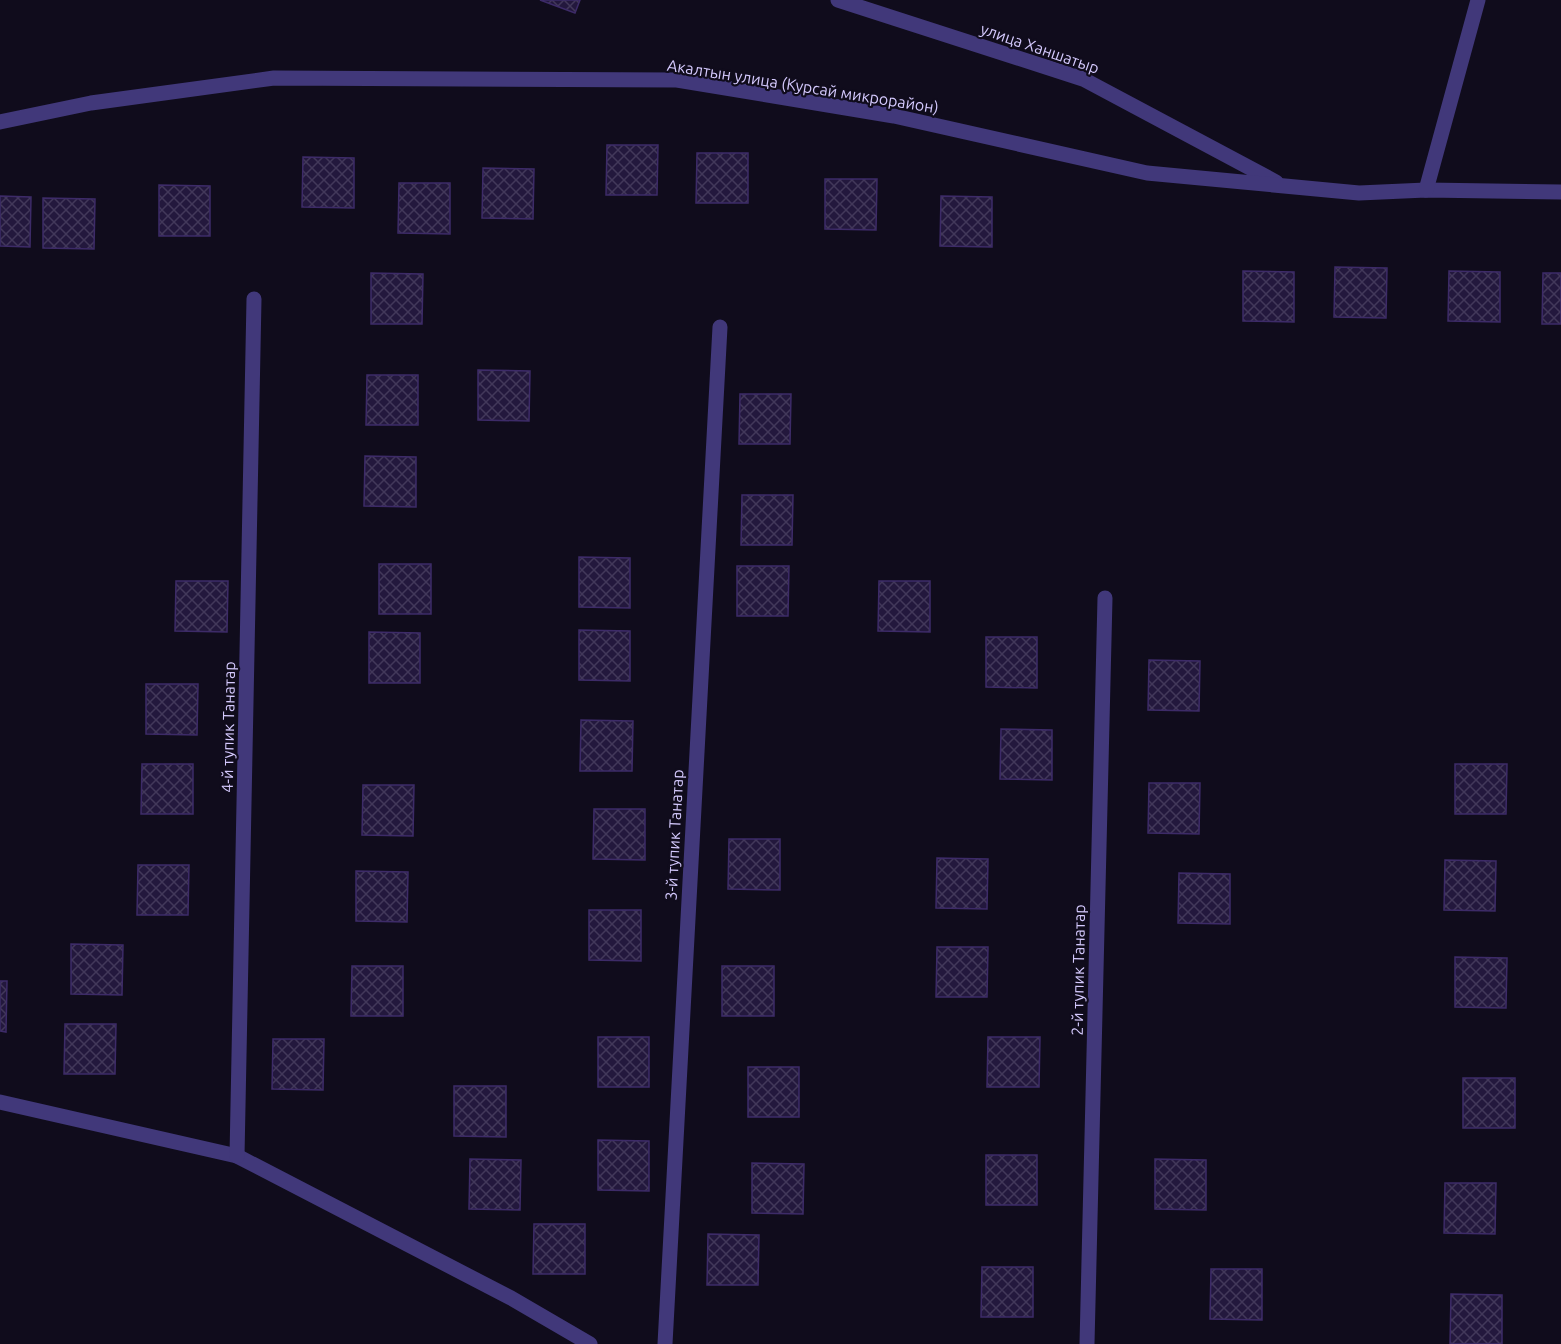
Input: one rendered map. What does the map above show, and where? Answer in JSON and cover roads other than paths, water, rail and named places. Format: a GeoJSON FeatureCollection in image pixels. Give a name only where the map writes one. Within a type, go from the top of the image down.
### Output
{"type":"FeatureCollection","features":[{"type":"Feature","properties":{"kind":"street","name":"улица Ханшатыр"},"geometry":{"type":"LineString","coordinates":[[838,0],[1083,79],[1284,186]]}},
{"type":"Feature","properties":{"kind":"street"},"geometry":{"type":"LineString","coordinates":[[1426,190],[1478,0]]}},
{"type":"Feature","properties":{"kind":"street","name":"Акалтын улица (Курсай микрорайон)"},"geometry":{"type":"LineString","coordinates":[[0,122],[91,103],[274,78],[677,80],[894,116],[1147,173],[1359,193],[1426,190],[1561,192]]}},
{"type":"Feature","properties":{"kind":"street","name":"4-й тупик Танатар"},"geometry":{"type":"LineString","coordinates":[[237,1156],[254,299]]}},
{"type":"Feature","properties":{"kind":"street","name":"3-й тупик Танатар"},"geometry":{"type":"LineString","coordinates":[[665,1344],[720,327]]}},
{"type":"Feature","properties":{"kind":"street","name":"2-й тупик Танатар"},"geometry":{"type":"LineString","coordinates":[[1087,1344],[1105,598]]}},
{"type":"Feature","properties":{"kind":"street"},"geometry":{"type":"LineString","coordinates":[[0,1102],[237,1156],[511,1298],[590,1344]]}}]}
